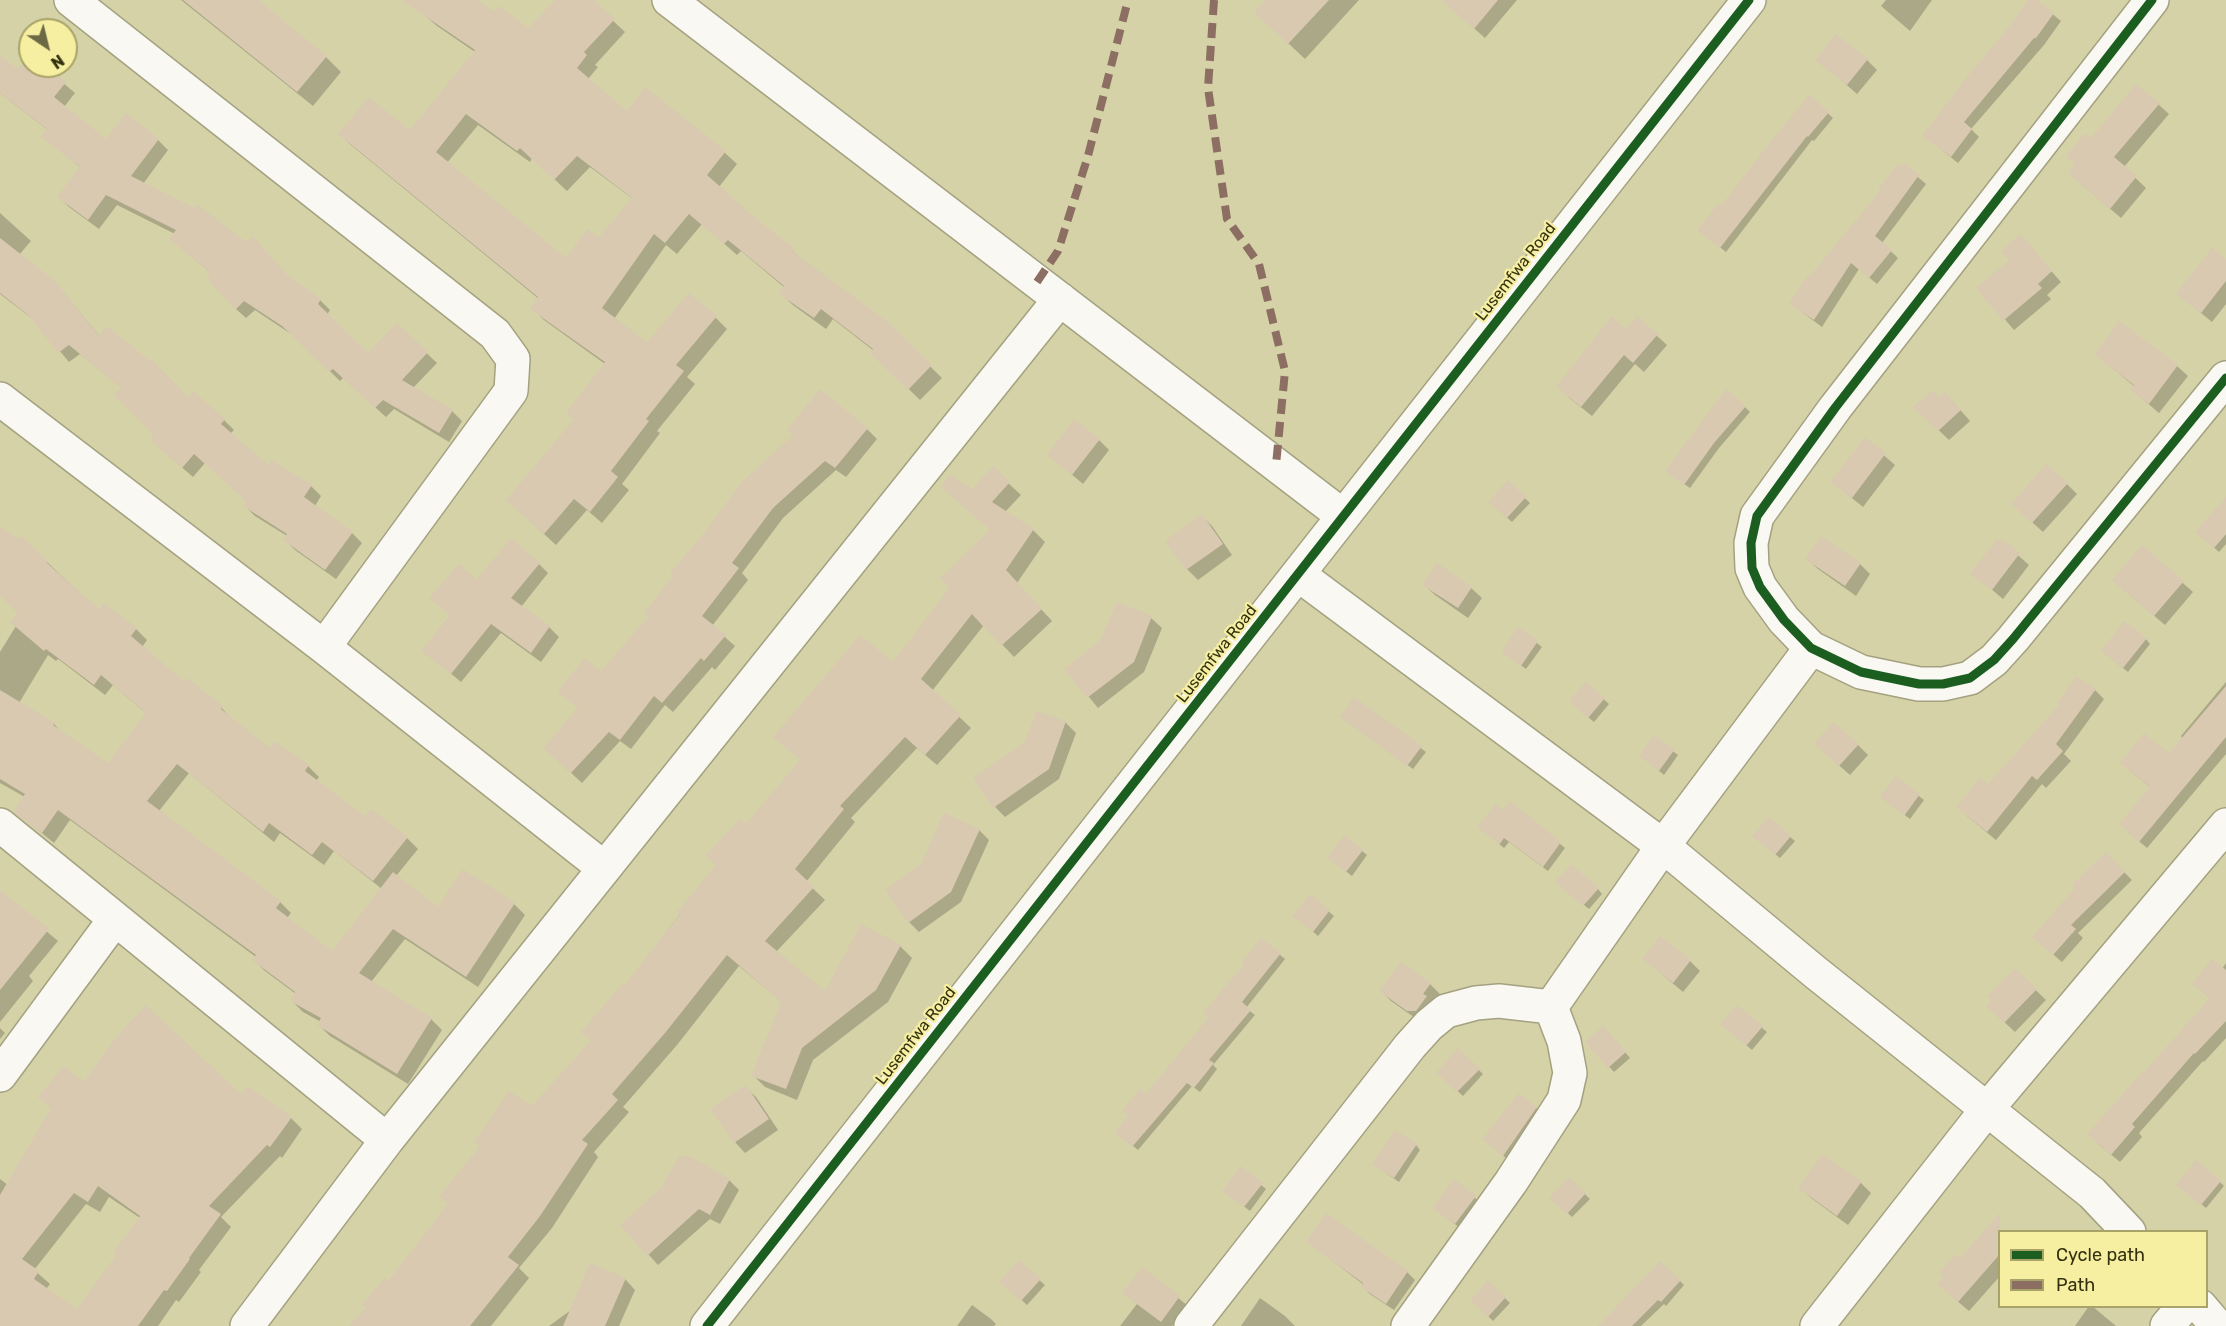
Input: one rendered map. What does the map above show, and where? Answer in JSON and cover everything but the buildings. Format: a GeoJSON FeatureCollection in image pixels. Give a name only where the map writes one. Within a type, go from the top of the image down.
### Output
{"type":"FeatureCollection","features":[{"type":"Feature","properties":{"kind":"street"},"geometry":{"type":"LineString","coordinates":[[71,0],[495,334],[513,359],[511,392],[324,647]]}},
{"type":"Feature","properties":{"kind":"street"},"geometry":{"type":"LineString","coordinates":[[669,0],[1343,516]]}},
{"type":"Feature","properties":{"kind":"street","name":"Lusemfwa Road"},"geometry":{"type":"LineString","coordinates":[[707,1326],[1749,0]]}},
{"type":"Feature","properties":{"kind":"street"},"geometry":{"type":"LineString","coordinates":[[2151,0],[1835,408],[1757,516],[1751,543],[1752,568],[1760,587],[1784,620],[1811,648],[1861,672],[1918,684],[1943,684],[1970,678],[1994,660],[2013,639],[2226,378]]}},
{"type":"Feature","properties":{"kind":"street"},"geometry":{"type":"LineString","coordinates":[[247,1326],[387,1140],[1060,299]]}},
{"type":"Feature","properties":{"kind":"street"},"geometry":{"type":"LineString","coordinates":[[0,399],[324,647],[604,868]]}},
{"type":"Feature","properties":{"kind":"street"},"geometry":{"type":"LineString","coordinates":[[1299,575],[1662,846],[1815,972],[2092,1193],[2127,1230]]}},
{"type":"Feature","properties":{"kind":"street"},"geometry":{"type":"LineString","coordinates":[[1551,1007],[1662,846],[1811,648]]}},
{"type":"Feature","properties":{"kind":"street"},"geometry":{"type":"LineString","coordinates":[[0,825],[387,1140]]}},
{"type":"Feature","properties":{"kind":"street"},"geometry":{"type":"LineString","coordinates":[[1817,1326],[1988,1108],[2226,825]]}},
{"type":"Feature","properties":{"kind":"street"},"geometry":{"type":"LineString","coordinates":[[0,1075],[115,919]]}},
{"type":"Feature","properties":{"kind":"street"},"geometry":{"type":"LineString","coordinates":[[1191,1326],[1410,1046],[1429,1025],[1446,1011],[1476,1003],[1499,1001],[1551,1007]]}},
{"type":"Feature","properties":{"kind":"street"},"geometry":{"type":"LineString","coordinates":[[1408,1326],[1511,1182],[1564,1100],[1570,1074],[1564,1041],[1551,1007]]}},
{"type":"Feature","properties":{"kind":"street"},"geometry":{"type":"LineString","coordinates":[[2167,1326],[2182,1308]]}},
{"type":"Feature","properties":{"kind":"street"},"geometry":{"type":"LineString","coordinates":[[2202,1308],[2217,1326]]}},
{"type":"Feature","properties":{"kind":"marked path"},"geometry":{"type":"LineString","coordinates":[[1037,282],[1058,251],[1088,156],[1128,0]]}},
{"type":"Feature","properties":{"kind":"marked path"},"geometry":{"type":"LineString","coordinates":[[1214,0],[1208,88],[1227,219],[1259,264],[1285,371],[1276,465]]}},
{"type":"Feature","properties":{"kind":"cycle path"},"geometry":{"type":"LineString","coordinates":[[707,1326],[1749,0]]}},
{"type":"Feature","properties":{"kind":"cycle path"},"geometry":{"type":"LineString","coordinates":[[2152,0],[1835,408],[1757,516],[1751,543],[1752,568],[1760,587],[1784,620],[1811,648],[1861,672],[1919,684],[1943,684],[1970,678],[1994,660],[2013,639],[2226,378]]}}]}
